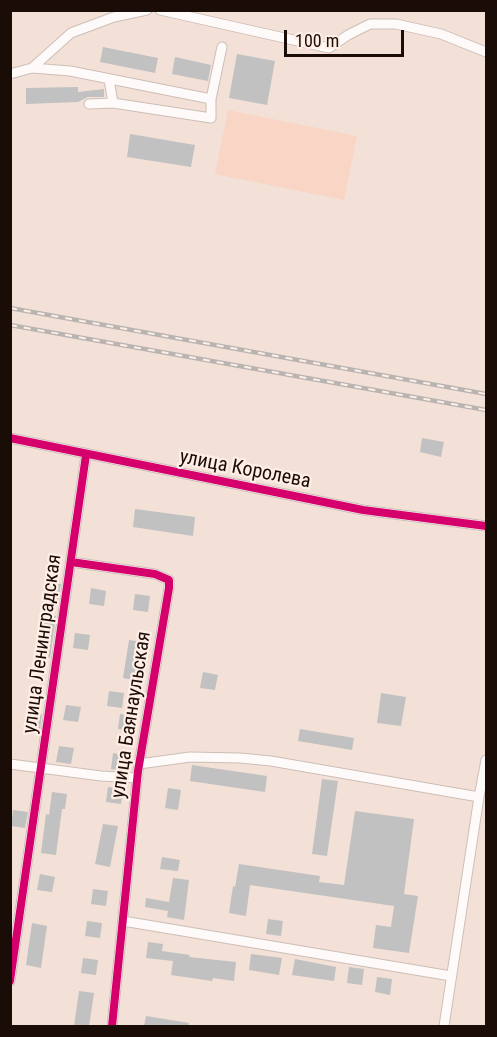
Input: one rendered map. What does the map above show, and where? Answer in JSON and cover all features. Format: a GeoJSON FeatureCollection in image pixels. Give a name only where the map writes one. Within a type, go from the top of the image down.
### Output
{"type":"FeatureCollection","features":[{"type":"Feature","properties":{"kind":"street"},"geometry":{"type":"LineString","coordinates":[[32,68],[71,33],[114,17],[147,10]]}},
{"type":"Feature","properties":{"kind":"street"},"geometry":{"type":"LineString","coordinates":[[160,10],[329,48],[370,24],[396,24],[441,34],[486,52]]}},
{"type":"Feature","properties":{"kind":"street"},"geometry":{"type":"LineString","coordinates":[[89,104],[113,103],[212,118],[211,99],[222,47]]}},
{"type":"Feature","properties":{"kind":"street"},"geometry":{"type":"LineString","coordinates":[[10,74],[32,68],[70,71],[211,99]]}},
{"type":"Feature","properties":{"kind":"street"},"geometry":{"type":"LineString","coordinates":[[110,79],[113,103]]}},
{"type":"Feature","properties":{"kind":"street","name":"улица Королева"},"geometry":{"type":"LineString","coordinates":[[10,438],[363,510],[486,526]]}},
{"type":"Feature","properties":{"kind":"street","name":"улица Ленинградская"},"geometry":{"type":"LineString","coordinates":[[10,981],[15,906],[42,768],[86,454]]}},
{"type":"Feature","properties":{"kind":"street"},"geometry":{"type":"LineString","coordinates":[[476,524],[486,534]]}},
{"type":"Feature","properties":{"kind":"street","name":"улица Баянаульская"},"geometry":{"type":"LineString","coordinates":[[71,562],[155,574],[169,580],[139,764],[112,1026]]}},
{"type":"Feature","properties":{"kind":"street"},"geometry":{"type":"LineString","coordinates":[[139,764],[190,757],[271,761],[479,797]]}},
{"type":"Feature","properties":{"kind":"street"},"geometry":{"type":"LineString","coordinates":[[444,1026],[486,760]]}},
{"type":"Feature","properties":{"kind":"street"},"geometry":{"type":"LineString","coordinates":[[10,764],[101,776],[138,778]]}},
{"type":"Feature","properties":{"kind":"street"},"geometry":{"type":"LineString","coordinates":[[123,921],[451,976]]}},
{"type":"Feature","properties":{"kind":"shaded area"},"geometry":{"type":"Polygon","coordinates":[[[228,110],[357,136],[344,200],[215,174],[228,110]]]}},
{"type":"Feature","properties":{"kind":"building"},"geometry":{"type":"Polygon","coordinates":[[[103,47],[158,58],[155,73],[100,62],[103,47]]]}},
{"type":"Feature","properties":{"kind":"building"},"geometry":{"type":"Polygon","coordinates":[[[237,54],[275,61],[267,105],[229,98],[237,54]]]}},
{"type":"Feature","properties":{"kind":"building"},"geometry":{"type":"Polygon","coordinates":[[[175,57],[211,65],[208,81],[172,74],[175,57]]]}},
{"type":"Feature","properties":{"kind":"building"},"geometry":{"type":"Polygon","coordinates":[[[78,87],[78,92],[104,89],[104,97],[88,97],[78,102],[26,104],[26,88],[78,87]]]}},
{"type":"Feature","properties":{"kind":"building"},"geometry":{"type":"Polygon","coordinates":[[[130,134],[195,145],[191,167],[127,157],[130,134]]]}},
{"type":"Feature","properties":{"kind":"building"},"geometry":{"type":"Polygon","coordinates":[[[422,438],[444,442],[441,457],[420,452],[422,438]]]}},
{"type":"Feature","properties":{"kind":"building"},"geometry":{"type":"Polygon","coordinates":[[[135,509],[195,517],[193,536],[133,527],[135,509]]]}},
{"type":"Feature","properties":{"kind":"building"},"geometry":{"type":"Polygon","coordinates":[[[47,582],[61,584],[58,600],[45,598],[47,582]]]}},
{"type":"Feature","properties":{"kind":"building"},"geometry":{"type":"Polygon","coordinates":[[[91,588],[106,591],[104,606],[89,604],[91,588]]]}},
{"type":"Feature","properties":{"kind":"building"},"geometry":{"type":"Polygon","coordinates":[[[135,594],[150,596],[148,612],[133,610],[135,594]]]}},
{"type":"Feature","properties":{"kind":"building"},"geometry":{"type":"Polygon","coordinates":[[[43,615],[56,616],[50,658],[36,656],[43,615]]]}},
{"type":"Feature","properties":{"kind":"building"},"geometry":{"type":"Polygon","coordinates":[[[75,633],[90,635],[88,650],[73,648],[75,633]]]}},
{"type":"Feature","properties":{"kind":"building"},"geometry":{"type":"Polygon","coordinates":[[[129,640],[144,642],[138,681],[123,678],[129,640]]]}},
{"type":"Feature","properties":{"kind":"building"},"geometry":{"type":"Polygon","coordinates":[[[203,672],[218,675],[215,690],[200,688],[203,672]]]}},
{"type":"Feature","properties":{"kind":"building"},"geometry":{"type":"Polygon","coordinates":[[[109,691],[124,693],[122,708],[107,706],[109,691]]]}},
{"type":"Feature","properties":{"kind":"building"},"geometry":{"type":"Polygon","coordinates":[[[381,693],[406,697],[401,726],[377,723],[381,693]]]}},
{"type":"Feature","properties":{"kind":"building"},"geometry":{"type":"Polygon","coordinates":[[[66,705],[81,707],[78,722],[63,720],[66,705]]]}},
{"type":"Feature","properties":{"kind":"building"},"geometry":{"type":"Polygon","coordinates":[[[29,712],[42,714],[40,729],[27,727],[29,712]]]}},
{"type":"Feature","properties":{"kind":"building"},"geometry":{"type":"Polygon","coordinates":[[[120,714],[135,716],[133,731],[118,729],[120,714]]]}},
{"type":"Feature","properties":{"kind":"building"},"geometry":{"type":"Polygon","coordinates":[[[300,729],[354,738],[352,750],[298,741],[300,729]]]}},
{"type":"Feature","properties":{"kind":"building"},"geometry":{"type":"Polygon","coordinates":[[[59,746],[74,748],[71,764],[56,762],[59,746]]]}},
{"type":"Feature","properties":{"kind":"building"},"geometry":{"type":"Polygon","coordinates":[[[113,753],[128,756],[126,771],[111,769],[113,753]]]}},
{"type":"Feature","properties":{"kind":"building"},"geometry":{"type":"Polygon","coordinates":[[[192,765],[267,776],[265,792],[190,781],[192,765]]]}},
{"type":"Feature","properties":{"kind":"building"},"geometry":{"type":"Polygon","coordinates":[[[322,779],[338,781],[327,856],[312,854],[322,779]]]}},
{"type":"Feature","properties":{"kind":"building"},"geometry":{"type":"Polygon","coordinates":[[[108,787],[123,789],[121,804],[106,802],[108,787]]]}},
{"type":"Feature","properties":{"kind":"building"},"geometry":{"type":"Polygon","coordinates":[[[168,788],[181,790],[178,810],[165,808],[168,788]]]}},
{"type":"Feature","properties":{"kind":"building"},"geometry":{"type":"Polygon","coordinates":[[[52,792],[67,794],[65,809],[62,809],[56,855],[41,853],[46,814],[49,815],[52,792]]]}},
{"type":"Feature","properties":{"kind":"building"},"geometry":{"type":"Polygon","coordinates":[[[13,810],[28,812],[25,828],[11,826],[13,810]]]}},
{"type":"Feature","properties":{"kind":"building"},"geometry":{"type":"Polygon","coordinates":[[[355,811],[414,819],[404,894],[418,896],[409,953],[373,948],[376,925],[391,927],[394,906],[250,885],[246,916],[229,913],[239,864],[320,876],[319,882],[344,885],[355,811]]]}},
{"type":"Feature","properties":{"kind":"building"},"geometry":{"type":"Polygon","coordinates":[[[103,824],[118,826],[110,867],[95,864],[103,824]]]}},
{"type":"Feature","properties":{"kind":"building"},"geometry":{"type":"Polygon","coordinates":[[[162,857],[180,860],[178,871],[160,869],[162,857]]]}},
{"type":"Feature","properties":{"kind":"building"},"geometry":{"type":"Polygon","coordinates":[[[40,874],[55,877],[52,892],[37,890],[40,874]]]}},
{"type":"Feature","properties":{"kind":"building"},"geometry":{"type":"Polygon","coordinates":[[[173,878],[189,880],[184,920],[167,917],[168,911],[145,907],[146,898],[169,902],[173,878]]]}},
{"type":"Feature","properties":{"kind":"building"},"geometry":{"type":"Polygon","coordinates":[[[93,889],[108,891],[106,906],[91,904],[93,889]]]}},
{"type":"Feature","properties":{"kind":"building"},"geometry":{"type":"Polygon","coordinates":[[[268,919],[283,921],[281,936],[266,934],[268,919]]]}},
{"type":"Feature","properties":{"kind":"building"},"geometry":{"type":"Polygon","coordinates":[[[87,921],[102,923],[100,938],[85,936],[87,921]]]}},
{"type":"Feature","properties":{"kind":"building"},"geometry":{"type":"Polygon","coordinates":[[[32,923],[47,926],[41,968],[26,965],[32,923]]]}},
{"type":"Feature","properties":{"kind":"building"},"geometry":{"type":"Polygon","coordinates":[[[148,942],[163,944],[162,951],[190,955],[189,957],[236,962],[234,981],[213,978],[212,981],[171,975],[173,961],[146,958],[148,942]]]}},
{"type":"Feature","properties":{"kind":"building"},"geometry":{"type":"Polygon","coordinates":[[[251,954],[282,958],[279,975],[249,970],[251,954]]]}},
{"type":"Feature","properties":{"kind":"building"},"geometry":{"type":"Polygon","coordinates":[[[83,958],[98,960],[96,975],[81,973],[83,958]]]}},
{"type":"Feature","properties":{"kind":"building"},"geometry":{"type":"Polygon","coordinates":[[[295,959],[336,967],[334,981],[292,975],[295,959]]]}},
{"type":"Feature","properties":{"kind":"building"},"geometry":{"type":"Polygon","coordinates":[[[349,967],[364,969],[362,985],[347,983],[349,967]]]}},
{"type":"Feature","properties":{"kind":"building"},"geometry":{"type":"Polygon","coordinates":[[[377,977],[392,979],[390,995],[375,992],[377,977]]]}},
{"type":"Feature","properties":{"kind":"building"},"geometry":{"type":"Polygon","coordinates":[[[79,991],[94,993],[89,1026],[74,1026],[79,991]]]}},
{"type":"Feature","properties":{"kind":"building"},"geometry":{"type":"Polygon","coordinates":[[[146,1016],[189,1023],[188,1026],[144,1026],[146,1016]]]}},
{"type":"Feature","properties":{"kind":"railway"},"geometry":{"type":"LineString","coordinates":[[10,308],[486,394]]}},
{"type":"Feature","properties":{"kind":"railway"},"geometry":{"type":"LineString","coordinates":[[10,325],[486,410]]}},
{"type":"Feature","properties":{"kind":"cycle path"},"geometry":{"type":"LineString","coordinates":[[10,438],[363,510],[486,526]]}},
{"type":"Feature","properties":{"kind":"cycle path"},"geometry":{"type":"LineString","coordinates":[[10,981],[86,455]]}},
{"type":"Feature","properties":{"kind":"cycle path"},"geometry":{"type":"LineString","coordinates":[[71,562],[155,574],[169,580],[138,771],[112,1026]]}}]}
